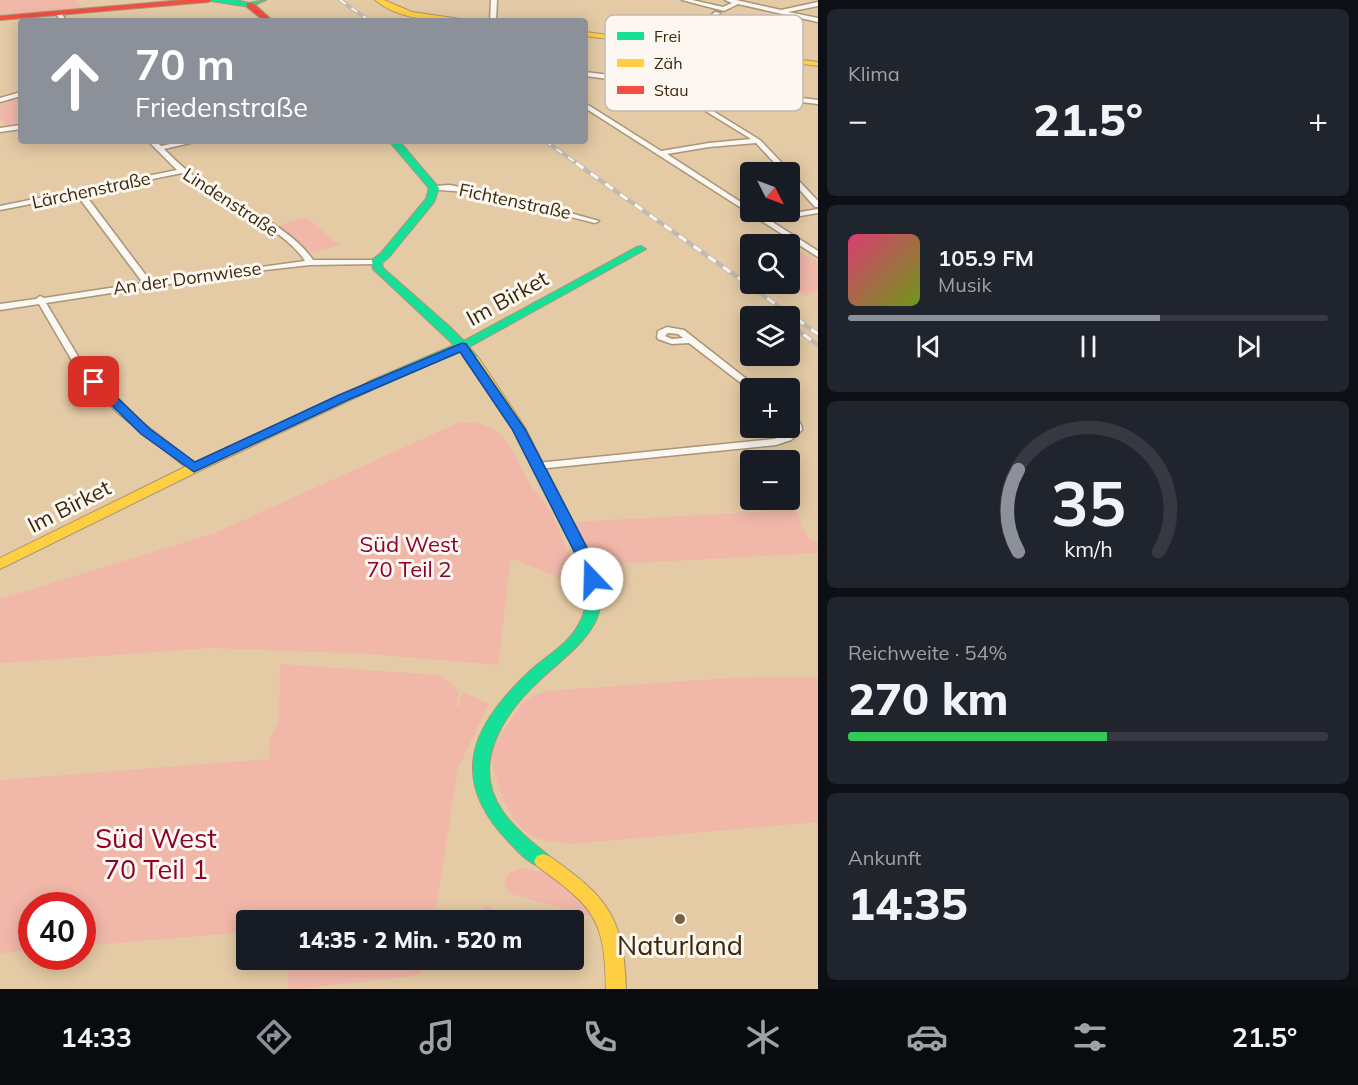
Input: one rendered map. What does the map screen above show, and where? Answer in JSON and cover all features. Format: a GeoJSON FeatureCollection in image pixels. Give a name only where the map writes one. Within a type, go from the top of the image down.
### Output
{"type":"FeatureCollection","features":[{"type":"Feature","properties":{"kind":"street"},"geometry":{"type":"LineString","coordinates":[[0,18],[61,17],[209,0],[234,1],[235,4],[257,1],[267,18]]}},
{"type":"Feature","properties":{"kind":"street"},"geometry":{"type":"LineString","coordinates":[[493,18],[494,0]]}},
{"type":"Feature","properties":{"kind":"street"},"geometry":{"type":"LineString","coordinates":[[685,0],[724,9],[737,2]]}},
{"type":"Feature","properties":{"kind":"street"},"geometry":{"type":"LineString","coordinates":[[728,0],[794,15]]}},
{"type":"Feature","properties":{"kind":"street"},"geometry":{"type":"LineString","coordinates":[[385,2],[418,14],[448,18]]}},
{"type":"Feature","properties":{"kind":"street"},"geometry":{"type":"LineString","coordinates":[[779,12],[818,4]]}},
{"type":"Feature","properties":{"kind":"street"},"geometry":{"type":"LineString","coordinates":[[803,17],[818,20]]}},
{"type":"Feature","properties":{"kind":"street"},"geometry":{"type":"LineString","coordinates":[[588,34],[605,36]]}},
{"type":"Feature","properties":{"kind":"street"},"geometry":{"type":"LineString","coordinates":[[803,62],[818,64]]}},
{"type":"Feature","properties":{"kind":"street"},"geometry":{"type":"LineString","coordinates":[[588,74],[605,76]]}},
{"type":"Feature","properties":{"kind":"street"},"geometry":{"type":"LineString","coordinates":[[0,100],[18,95]]}},
{"type":"Feature","properties":{"kind":"street"},"geometry":{"type":"LineString","coordinates":[[803,100],[818,102]]}},
{"type":"Feature","properties":{"kind":"street"},"geometry":{"type":"LineString","coordinates":[[588,107],[740,204]]}},
{"type":"Feature","properties":{"kind":"street"},"geometry":{"type":"LineString","coordinates":[[709,111],[758,141],[778,162]]}},
{"type":"Feature","properties":{"kind":"street"},"geometry":{"type":"LineString","coordinates":[[1,128],[18,127]]}},
{"type":"Feature","properties":{"kind":"street"},"geometry":{"type":"LineString","coordinates":[[661,153],[709,145],[758,141]]}},
{"type":"Feature","properties":{"kind":"street","name":"Lindenstraße"},"geometry":{"type":"LineString","coordinates":[[155,144],[183,171],[227,202],[281,234],[307,256],[310,263]]}},
{"type":"Feature","properties":{"kind":"street"},"geometry":{"type":"LineString","coordinates":[[159,148],[180,144]]}},
{"type":"Feature","properties":{"kind":"street"},"geometry":{"type":"LineString","coordinates":[[397,144],[434,188],[431,200],[385,255],[376,262],[378,269],[462,346],[512,418],[589,565],[594,592],[592,611],[587,626],[516,693],[500,713],[488,733],[480,754],[478,773],[480,785],[504,829],[532,855],[579,885],[600,909],[612,932],[616,957],[616,989]]}},
{"type":"Feature","properties":{"kind":"street","name":"Lärchenstraße"},"geometry":{"type":"LineString","coordinates":[[0,208],[183,171]]}},
{"type":"Feature","properties":{"kind":"street"},"geometry":{"type":"LineString","coordinates":[[800,186],[818,205]]}},
{"type":"Feature","properties":{"kind":"street","name":"Fichtenstraße"},"geometry":{"type":"LineString","coordinates":[[434,188],[450,187],[558,209],[595,221]]}},
{"type":"Feature","properties":{"kind":"street"},"geometry":{"type":"LineString","coordinates":[[80,193],[147,283]]}},
{"type":"Feature","properties":{"kind":"street"},"geometry":{"type":"LineString","coordinates":[[800,214],[818,211]]}},
{"type":"Feature","properties":{"kind":"street"},"geometry":{"type":"LineString","coordinates":[[767,222],[818,255]]}},
{"type":"Feature","properties":{"kind":"street","name":"Im Birket"},"geometry":{"type":"LineString","coordinates":[[0,564],[194,468],[343,398],[462,346],[641,249]]}},
{"type":"Feature","properties":{"kind":"street","name":"An der Dornwiese"},"geometry":{"type":"LineString","coordinates":[[0,307],[147,283],[310,263],[376,262]]}},
{"type":"Feature","properties":{"kind":"street"},"geometry":{"type":"LineString","coordinates":[[40,299],[81,369],[120,410],[194,468]]}},
{"type":"Feature","properties":{"kind":"street"},"geometry":{"type":"LineString","coordinates":[[690,340],[740,378]]}},
{"type":"Feature","properties":{"kind":"street"},"geometry":{"type":"LineString","coordinates":[[537,466],[776,442],[787,438]]}},
{"type":"Feature","properties":{"kind":"green space"},"geometry":{"type":"Polygon","coordinates":[[[0,0],[75,0],[83,8],[0,15],[0,0]]]}},
{"type":"Feature","properties":{"kind":"green space"},"geometry":{"type":"Polygon","coordinates":[[[18,98],[18,125],[6,126],[0,119],[0,102],[18,98]]]}},
{"type":"Feature","properties":{"kind":"green space"},"geometry":{"type":"Polygon","coordinates":[[[306,217],[340,245],[313,253],[278,226],[306,217]]]}},
{"type":"Feature","properties":{"kind":"green space"},"geometry":{"type":"Polygon","coordinates":[[[800,252],[818,262],[818,290],[806,296],[800,293],[800,252]]]}},
{"type":"Feature","properties":{"kind":"green space","name":"Süd West 70 Teil 2"},"geometry":{"type":"Polygon","coordinates":[[[460,422],[489,427],[499,433],[506,442],[532,487],[551,513],[581,580],[582,589],[576,592],[557,577],[511,558],[498,665],[369,654],[212,648],[0,663],[0,599],[215,533],[460,422]]]}},
{"type":"Feature","properties":{"kind":"green space"},"geometry":{"type":"Polygon","coordinates":[[[793,510],[808,539],[818,542],[818,553],[597,565],[574,522],[793,510]]]}},
{"type":"Feature","properties":{"kind":"green space","name":"Süd West 70 Teil 1"},"geometry":{"type":"Polygon","coordinates":[[[280,664],[438,675],[450,682],[459,693],[456,706],[459,706],[462,692],[489,704],[458,768],[436,910],[236,910],[236,933],[96,945],[96,892],[18,892],[18,952],[0,953],[0,780],[269,759],[270,738],[279,721],[280,664]]]}},
{"type":"Feature","properties":{"kind":"green space"},"geometry":{"type":"Polygon","coordinates":[[[818,677],[818,822],[570,844],[543,840],[529,834],[513,818],[502,796],[490,750],[525,700],[545,691],[728,678],[818,677]]]}},
{"type":"Feature","properties":{"kind":"green space"},"geometry":{"type":"Polygon","coordinates":[[[520,868],[551,876],[569,888],[590,914],[587,916],[584,915],[584,910],[567,910],[512,894],[506,889],[504,882],[509,873],[520,868]]]}},
{"type":"Feature","properties":{"kind":"green space"},"geometry":{"type":"Polygon","coordinates":[[[487,906],[494,910],[482,910],[487,906]]]}},
{"type":"Feature","properties":{"kind":"green space"},"geometry":{"type":"Polygon","coordinates":[[[288,970],[421,970],[420,975],[289,989],[288,970]]]}},
{"type":"Feature","properties":{"kind":"railway"},"geometry":{"type":"LineString","coordinates":[[340,0],[366,18]]}},
{"type":"Feature","properties":{"kind":"railway"},"geometry":{"type":"LineString","coordinates":[[549,144],[578,164]]}},
{"type":"Feature","properties":{"kind":"railway"},"geometry":{"type":"LineString","coordinates":[[576,163],[818,334]]}},
{"type":"Feature","properties":{"kind":"railway"},"geometry":{"type":"LineString","coordinates":[[800,332],[818,345]]}},
{"type":"Feature","properties":{"kind":"traffic: fast"},"geometry":{"type":"LineString","coordinates":[[209,0],[233,1],[235,4],[250,5],[262,0]]}},
{"type":"Feature","properties":{"kind":"traffic: fast"},"geometry":{"type":"LineString","coordinates":[[397,144],[434,188],[431,200],[385,255],[376,262],[378,269],[446,329],[474,360]]}},
{"type":"Feature","properties":{"kind":"traffic: fast"},"geometry":{"type":"LineString","coordinates":[[372,385],[479,339],[641,249]]}},
{"type":"Feature","properties":{"kind":"traffic: fast"},"geometry":{"type":"LineString","coordinates":[[543,861],[516,839],[496,816],[484,794],[480,771],[483,748],[493,724],[511,700],[535,675],[570,645],[587,624],[593,608],[594,591],[585,558]]}},
{"type":"Feature","properties":{"kind":"traffic: slow"},"geometry":{"type":"LineString","coordinates":[[379,0],[411,14],[434,18]]}},
{"type":"Feature","properties":{"kind":"traffic: slow"},"geometry":{"type":"LineString","coordinates":[[588,34],[605,37]]}},
{"type":"Feature","properties":{"kind":"traffic: slow"},"geometry":{"type":"LineString","coordinates":[[803,62],[818,64]]}},
{"type":"Feature","properties":{"kind":"traffic: slow"},"geometry":{"type":"LineString","coordinates":[[474,360],[518,426],[585,558]]}},
{"type":"Feature","properties":{"kind":"traffic: slow"},"geometry":{"type":"LineString","coordinates":[[0,564],[194,468],[372,385]]}},
{"type":"Feature","properties":{"kind":"traffic: slow"},"geometry":{"type":"LineString","coordinates":[[543,861],[579,888],[602,913],[609,927],[613,944],[616,989]]}},
{"type":"Feature","properties":{"kind":"traffic: jam"},"geometry":{"type":"LineString","coordinates":[[0,18],[208,0]]}},
{"type":"Feature","properties":{"kind":"traffic: jam"},"geometry":{"type":"LineString","coordinates":[[250,5],[265,18]]}},
{"type":"Feature","properties":{"kind":"place","name":"Naturland"},"geometry":{"type":"Point","coordinates":[680,919]}},
{"type":"Feature","properties":{"kind":"route"},"geometry":{"type":"LineString","coordinates":[[94,382],[120,410],[194,468],[343,398],[462,346],[519,429],[589,565],[592,579]]}}]}
